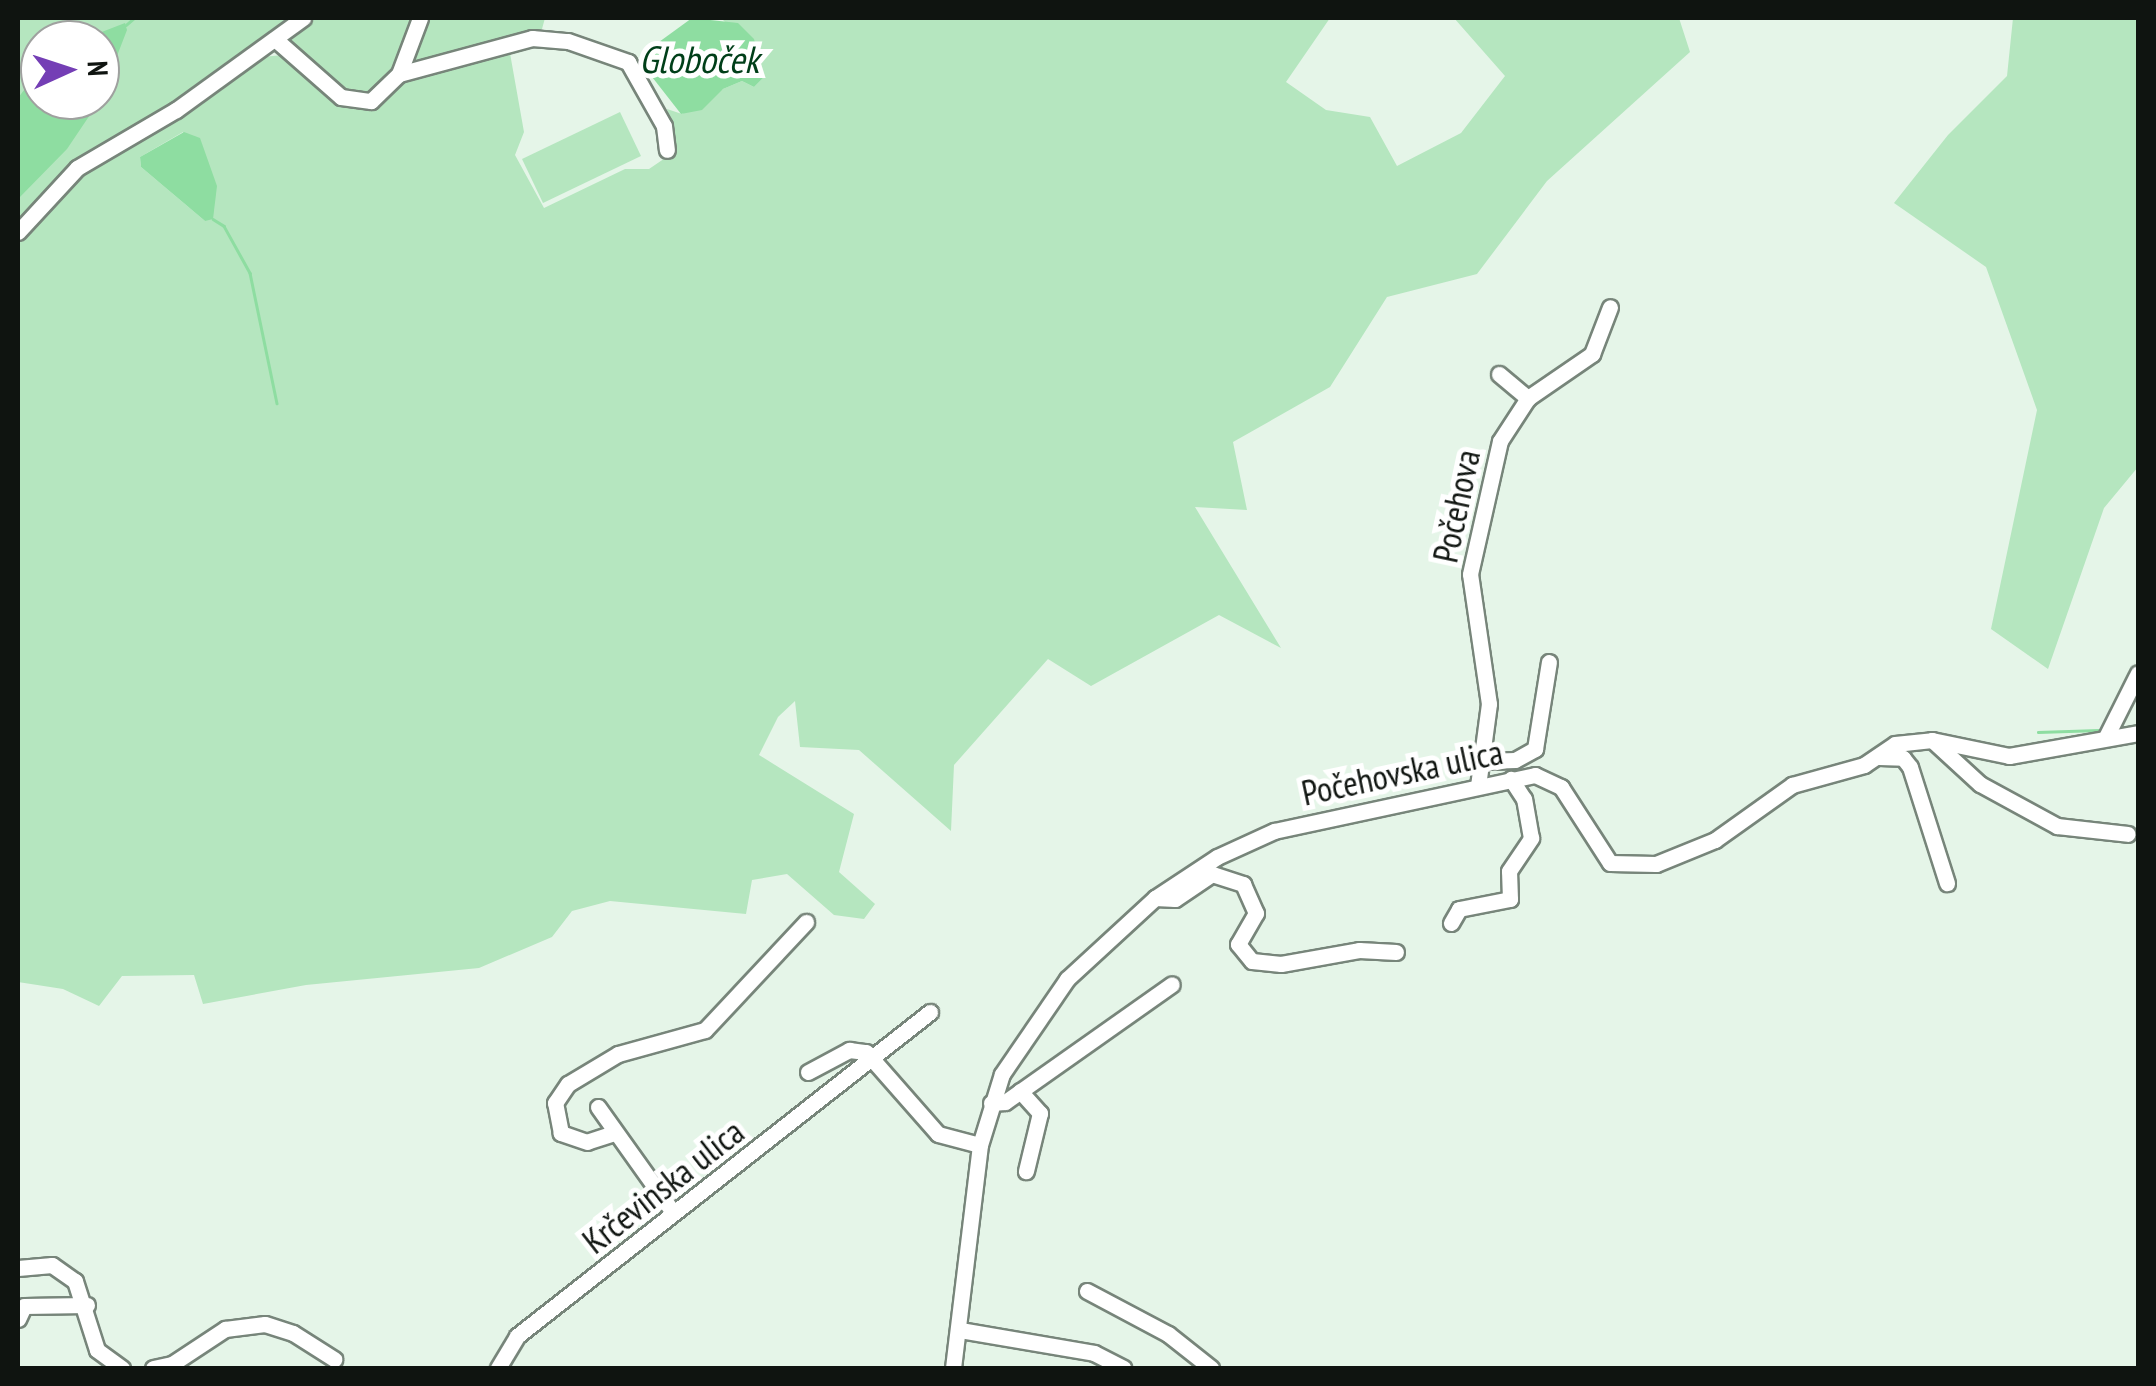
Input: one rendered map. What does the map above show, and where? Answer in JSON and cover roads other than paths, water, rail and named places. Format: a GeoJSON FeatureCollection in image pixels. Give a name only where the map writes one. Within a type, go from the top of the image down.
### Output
{"type":"FeatureCollection","features":[{"type":"Feature","properties":{"kind":"street"},"geometry":{"type":"LineString","coordinates":[[18,232],[77,168],[162,120],[303,18]]}},
{"type":"Feature","properties":{"kind":"street"},"geometry":{"type":"LineString","coordinates":[[274,39],[349,101],[381,96],[399,74],[420,18]]}},
{"type":"Feature","properties":{"kind":"street"},"geometry":{"type":"LineString","coordinates":[[399,74],[532,38],[568,41],[628,62],[664,126],[667,150]]}},
{"type":"Feature","properties":{"kind":"street","name":"Počehova"},"geometry":{"type":"LineString","coordinates":[[1482,772],[1487,675],[1470,574],[1500,441],[1528,398],[1592,354],[1610,307]]}},
{"type":"Feature","properties":{"kind":"street"},"geometry":{"type":"LineString","coordinates":[[1499,374],[1528,398]]}},
{"type":"Feature","properties":{"kind":"street"},"geometry":{"type":"LineString","coordinates":[[1482,772],[1535,748],[1549,662]]}},
{"type":"Feature","properties":{"kind":"street"},"geometry":{"type":"LineString","coordinates":[[2107,735],[2138,673]]}},
{"type":"Feature","properties":{"kind":"street","name":"Počehovska ulica"},"geometry":{"type":"LineString","coordinates":[[954,1368],[980,1145],[990,1103],[1043,1009],[1155,898],[1216,857],[1274,831],[1482,772],[1510,779],[1535,775],[1561,787],[1597,849],[1610,863],[1634,867],[1690,853],[1792,785],[1879,756],[1896,744],[1932,740],[2010,756],[2138,732]]}},
{"type":"Feature","properties":{"kind":"street"},"geometry":{"type":"LineString","coordinates":[[1932,740],[1980,784],[2056,826],[2128,834]]}},
{"type":"Feature","properties":{"kind":"street"},"geometry":{"type":"LineString","coordinates":[[1879,756],[1903,758],[1910,767],[1947,883]]}},
{"type":"Feature","properties":{"kind":"street"},"geometry":{"type":"LineString","coordinates":[[1450,924],[1459,909],[1510,899],[1509,871],[1531,838],[1524,799],[1510,779]]}},
{"type":"Feature","properties":{"kind":"street","name":"Počehovska ulica"},"geometry":{"type":"LineString","coordinates":[[1155,898],[1175,900],[1212,874],[1243,884],[1256,913],[1238,944],[1252,961],[1281,964],[1359,950],[1396,952]]}},
{"type":"Feature","properties":{"kind":"street"},"geometry":{"type":"LineString","coordinates":[[614,1133],[587,1142],[567,1138],[555,1118],[560,1094],[618,1054],[705,1030],[806,922]]}},
{"type":"Feature","properties":{"kind":"street"},"geometry":{"type":"LineString","coordinates":[[990,1103],[1020,1091],[1172,984]]}},
{"type":"Feature","properties":{"kind":"street","name":"Krčevinska ulica"},"geometry":{"type":"LineString","coordinates":[[498,1368],[517,1336],[930,1012]]}},
{"type":"Feature","properties":{"kind":"street"},"geometry":{"type":"LineString","coordinates":[[808,1072],[849,1050],[875,1058],[938,1134],[980,1145]]}},
{"type":"Feature","properties":{"kind":"street"},"geometry":{"type":"LineString","coordinates":[[1020,1091],[1040,1113],[1026,1171]]}},
{"type":"Feature","properties":{"kind":"street"},"geometry":{"type":"LineString","coordinates":[[598,1107],[673,1212]]}},
{"type":"Feature","properties":{"kind":"street"},"geometry":{"type":"LineString","coordinates":[[18,1268],[52,1265],[75,1281],[86,1304],[97,1350],[122,1368]]}},
{"type":"Feature","properties":{"kind":"street"},"geometry":{"type":"LineString","coordinates":[[1087,1291],[1168,1334],[1211,1368]]}},
{"type":"Feature","properties":{"kind":"street"},"geometry":{"type":"LineString","coordinates":[[18,1319],[24,1306],[86,1304]]}},
{"type":"Feature","properties":{"kind":"street"},"geometry":{"type":"LineString","coordinates":[[153,1368],[172,1364],[225,1328],[264,1324],[294,1333],[334,1360]]}},
{"type":"Feature","properties":{"kind":"street"},"geometry":{"type":"LineString","coordinates":[[960,1330],[1094,1353],[1123,1368]]}},
{"type":"Feature","properties":{"kind":"water","name":"Globoček"},"geometry":{"type":"Polygon","coordinates":[[[692,18],[738,23],[754,39],[764,77],[754,87],[742,81],[723,89],[702,110],[681,114],[649,73],[659,42],[692,18]]]}},
{"type":"Feature","properties":{"kind":"water"},"geometry":{"type":"Polygon","coordinates":[[[125,23],[127,30],[120,48],[120,25],[125,23]]]}},
{"type":"Feature","properties":{"kind":"water"},"geometry":{"type":"Polygon","coordinates":[[[20,95],[20,120],[87,120],[67,149],[18,199],[20,95]]]}},
{"type":"Feature","properties":{"kind":"water"},"geometry":{"type":"Polygon","coordinates":[[[184,132],[200,138],[217,186],[213,219],[205,221],[141,167],[140,157],[184,132]]]}},
{"type":"Feature","properties":{"kind":"waterway"},"geometry":{"type":"LineString","coordinates":[[126,25],[134,18]]}},
{"type":"Feature","properties":{"kind":"waterway"},"geometry":{"type":"LineString","coordinates":[[213,219],[224,226],[250,273],[277,403]]}},
{"type":"Feature","properties":{"kind":"waterway"},"geometry":{"type":"LineString","coordinates":[[2115,729],[2138,725]]}},
{"type":"Feature","properties":{"kind":"waterway"},"geometry":{"type":"LineString","coordinates":[[2038,732],[2099,730]]}}]}
